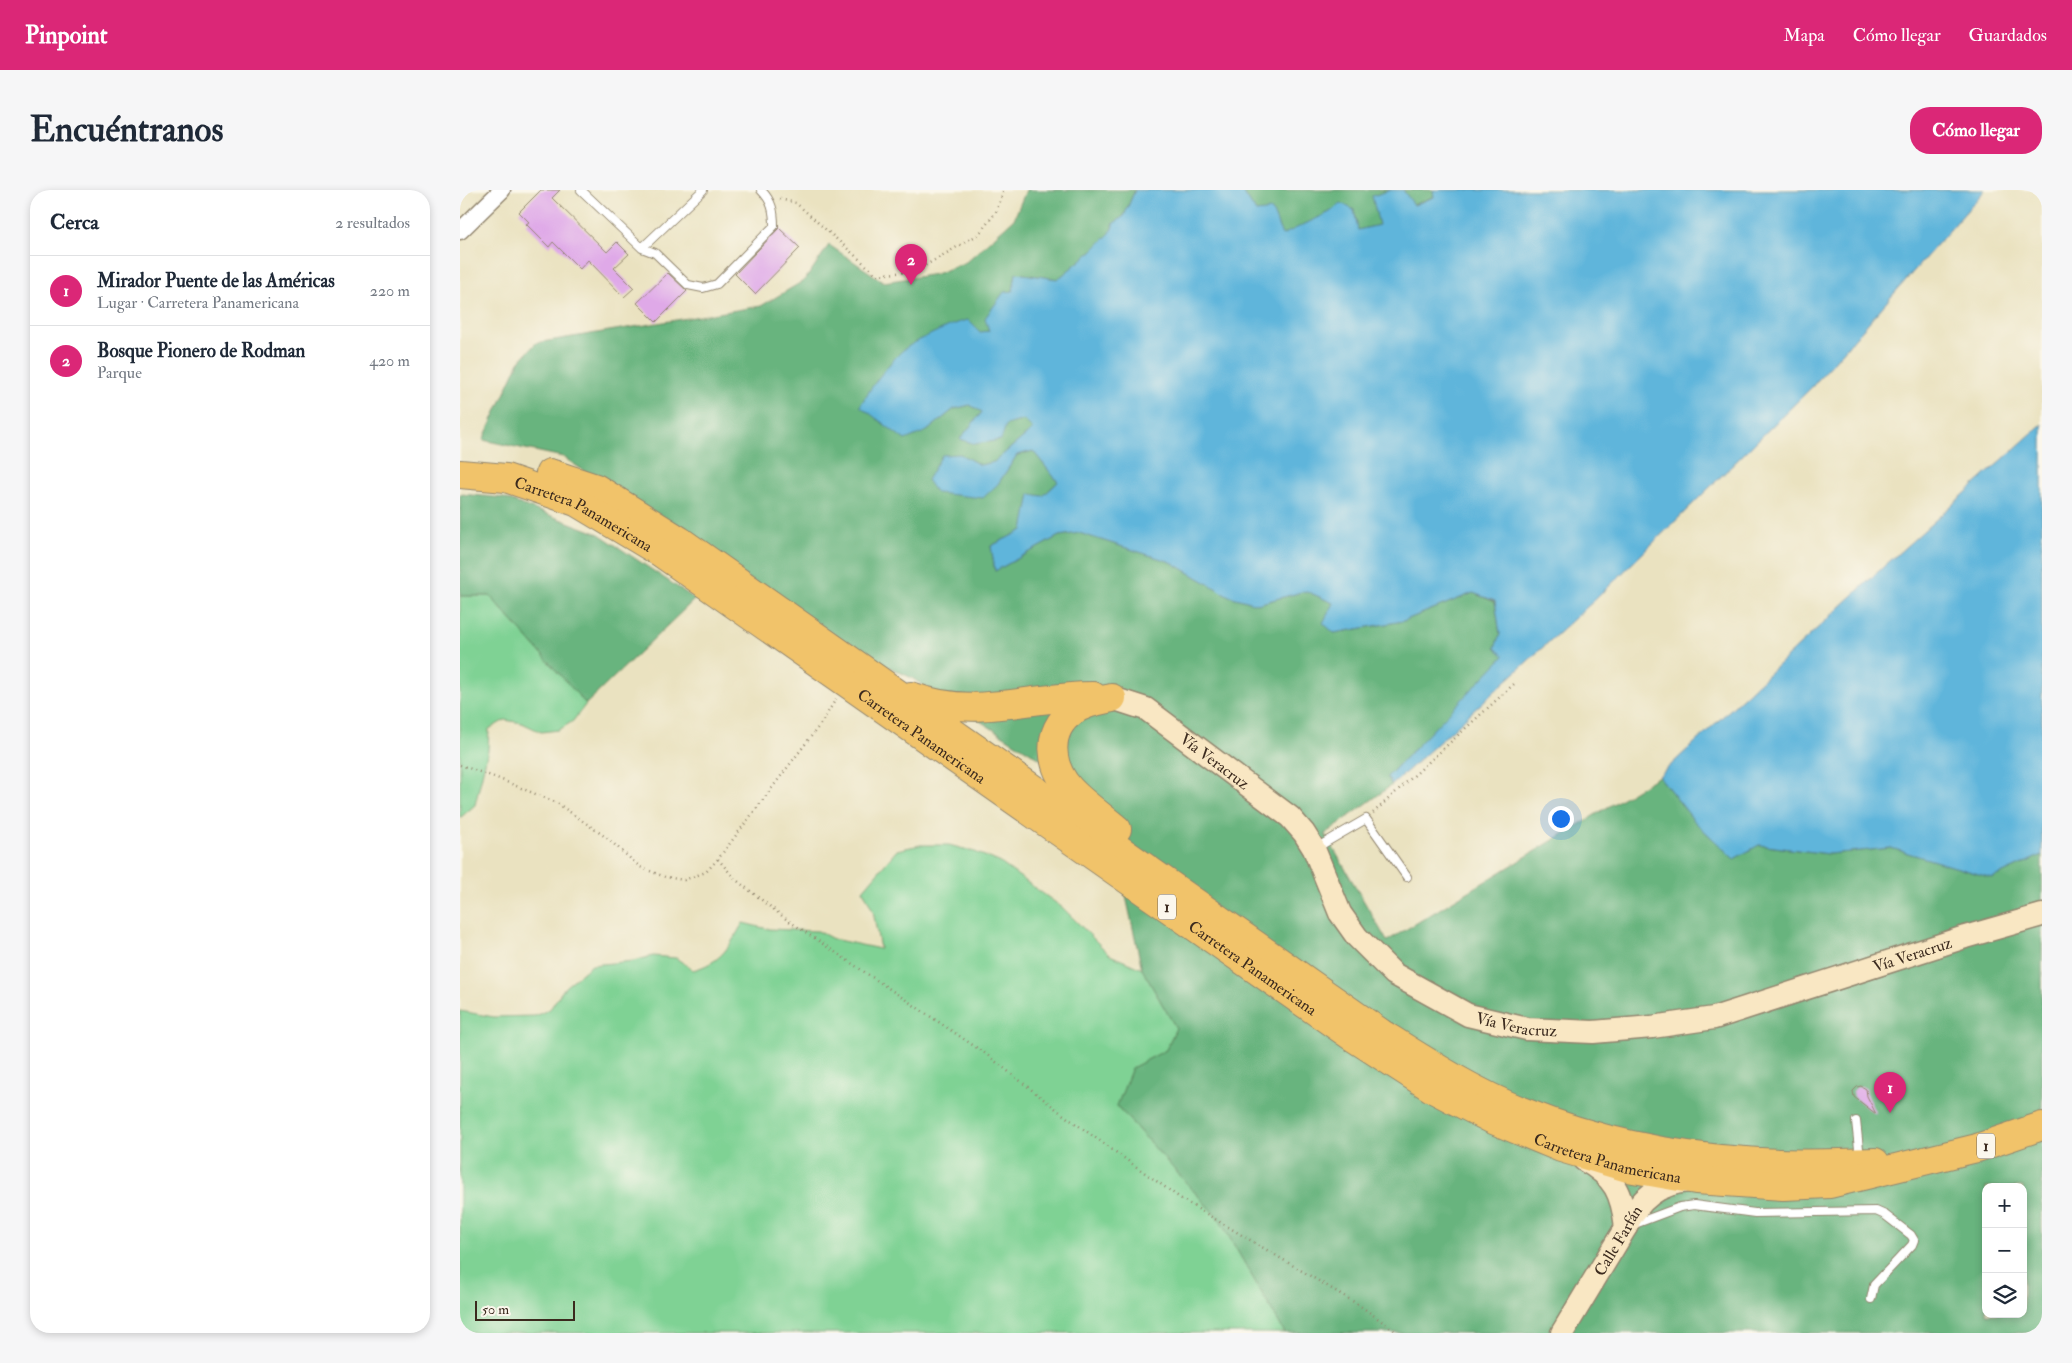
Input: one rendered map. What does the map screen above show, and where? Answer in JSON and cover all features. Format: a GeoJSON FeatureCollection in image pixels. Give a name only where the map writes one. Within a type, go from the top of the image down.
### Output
{"type":"FeatureCollection","features":[{"type":"Feature","properties":{"kind":"highway","name":"Carretera Panamericana"},"geometry":{"type":"LineString","coordinates":[[460,454],[516,462],[596,488],[679,540],[1381,1033],[1442,1071],[1523,1112],[1582,1132],[1632,1145],[1695,1156],[1805,1164],[1929,1162]]}},
{"type":"Feature","properties":{"kind":"highway","name":"Carretera Panamericana"},"geometry":{"type":"LineString","coordinates":[[460,474],[506,478],[576,502],[661,553],[1352,1036],[1433,1089],[1492,1119],[1562,1148],[1628,1168],[1696,1180],[1782,1186],[1830,1184],[1929,1162],[2042,1126]]}},
{"type":"Feature","properties":{"kind":"highway"},"geometry":{"type":"LineString","coordinates":[[890,688],[913,698],[964,708],[994,707],[1075,696],[1112,698]]}},
{"type":"Feature","properties":{"kind":"highway"},"geometry":{"type":"LineString","coordinates":[[1112,698],[1083,706],[1071,712],[1061,723],[1053,744],[1053,758],[1059,775],[1070,790],[1262,950]]}},
{"type":"Feature","properties":{"kind":"street"},"geometry":{"type":"LineString","coordinates":[[460,231],[502,190]]}},
{"type":"Feature","properties":{"kind":"street","name":"Vía Veracruz"},"geometry":{"type":"LineString","coordinates":[[1112,698],[1146,709],[1290,817],[1304,833],[1314,849],[1340,913],[1357,937],[1394,974],[1468,1015],[1527,1029],[1592,1032],[1652,1027],[1714,1018],[1965,937],[2042,915]]}},
{"type":"Feature","properties":{"kind":"street"},"geometry":{"type":"LineString","coordinates":[[1562,1148],[1609,1177],[1620,1196],[1626,1227]]}},
{"type":"Feature","properties":{"kind":"street","name":"Calle Farfán"},"geometry":{"type":"LineString","coordinates":[[1562,1333],[1634,1211],[1646,1197],[1661,1187],[1678,1182],[1696,1180]]}},
{"type":"Feature","properties":{"kind":"lane"},"geometry":{"type":"LineString","coordinates":[[581,190],[642,248],[655,253],[688,285],[703,288],[717,284],[774,226],[774,209],[767,196],[761,190]]}},
{"type":"Feature","properties":{"kind":"lane"},"geometry":{"type":"LineString","coordinates":[[642,248],[703,190]]}},
{"type":"Feature","properties":{"kind":"lane"},"geometry":{"type":"LineString","coordinates":[[1314,849],[1366,819],[1407,877]]}},
{"type":"Feature","properties":{"kind":"lane"},"geometry":{"type":"LineString","coordinates":[[1856,1121],[1861,1163]]}},
{"type":"Feature","properties":{"kind":"lane"},"geometry":{"type":"LineString","coordinates":[[1626,1227],[1680,1207],[1694,1205],[1755,1213],[1876,1212],[1885,1215],[1911,1235],[1914,1240],[1912,1246],[1874,1285],[1871,1299]]}},
{"type":"Feature","properties":{"kind":"path"},"geometry":{"type":"LineString","coordinates":[[767,196],[796,203],[877,275],[916,271],[979,234],[996,212],[1004,190]]}},
{"type":"Feature","properties":{"kind":"path"},"geometry":{"type":"LineString","coordinates":[[460,765],[557,803],[607,838],[640,867],[665,877],[684,880],[706,872],[718,860],[822,722],[846,682]]}},
{"type":"Feature","properties":{"kind":"path"},"geometry":{"type":"LineString","coordinates":[[1366,819],[1514,684]]}},
{"type":"Feature","properties":{"kind":"path"},"geometry":{"type":"LineString","coordinates":[[718,860],[735,880],[786,919],[986,1054],[1065,1116],[1183,1200],[1359,1305],[1398,1333]]}},
{"type":"Feature","properties":{"kind":"green space"},"geometry":{"type":"Polygon","coordinates":[[[1026,190],[1135,190],[1124,216],[1114,223],[1110,233],[1058,279],[1016,273],[1013,291],[989,331],[980,333],[927,431],[954,409],[970,405],[982,412],[960,439],[975,444],[1006,425],[1024,420],[1033,429],[994,462],[980,465],[960,454],[998,484],[1017,455],[1033,451],[1058,482],[1043,496],[1030,495],[1024,530],[991,546],[995,571],[1059,536],[1079,533],[1171,562],[1229,596],[1257,604],[1306,591],[1333,603],[1334,633],[1403,621],[1473,593],[1495,602],[1500,634],[1495,648],[1505,656],[1387,777],[1392,785],[1325,834],[1387,941],[1659,776],[1695,822],[1734,859],[1758,845],[1829,854],[1891,848],[1992,878],[2042,855],[2042,1333],[1285,1333],[1219,1219],[1117,1106],[1132,1068],[1166,1050],[1176,1028],[1142,969],[1125,892],[1096,794],[910,677],[868,657],[563,457],[483,440],[519,362],[536,343],[761,306],[805,280],[829,245],[884,282],[936,274],[966,262],[1014,219],[1026,190]]]}},
{"type":"Feature","properties":{"kind":"green space"},"geometry":{"type":"Polygon","coordinates":[[[1242,190],[1391,190],[1373,196],[1380,225],[1358,230],[1354,210],[1341,203],[1330,212],[1282,236],[1272,211],[1256,212],[1242,190]]]}},
{"type":"Feature","properties":{"kind":"green space"},"geometry":{"type":"Polygon","coordinates":[[[1403,190],[1433,190],[1435,196],[1413,205],[1403,190]]]}},
{"type":"Feature","properties":{"kind":"green space"},"geometry":{"type":"Polygon","coordinates":[[[460,494],[504,498],[599,534],[695,599],[586,704],[490,596],[460,596],[460,494]]]}},
{"type":"Feature","properties":{"kind":"green space"},"geometry":{"type":"Polygon","coordinates":[[[460,596],[490,596],[586,704],[573,721],[559,730],[541,732],[522,723],[505,720],[489,729],[488,750],[475,805],[460,818],[460,596]]]}},
{"type":"Feature","properties":{"kind":"green space"},"geometry":{"type":"Polygon","coordinates":[[[920,845],[949,845],[975,852],[999,862],[1063,908],[1110,955],[1142,969],[1176,1028],[1166,1050],[1132,1068],[1117,1106],[1219,1219],[1285,1333],[460,1333],[460,1011],[494,1017],[535,1016],[550,1009],[565,987],[592,965],[633,961],[653,956],[676,958],[693,970],[703,967],[723,953],[743,923],[768,929],[818,931],[833,939],[880,949],[873,911],[863,890],[897,850],[920,845]]]}},
{"type":"Feature","properties":{"kind":"water"},"geometry":{"type":"Polygon","coordinates":[[[1135,190],[1242,190],[1256,212],[1272,210],[1282,235],[1330,212],[1341,203],[1354,210],[1358,230],[1379,225],[1372,196],[1391,190],[1403,190],[1414,205],[1434,197],[1433,190],[1985,190],[1811,388],[1598,597],[1392,785],[1387,777],[1504,656],[1495,648],[1500,634],[1495,601],[1473,593],[1403,621],[1334,633],[1323,623],[1333,603],[1306,591],[1257,604],[1229,596],[1171,562],[1079,533],[1059,536],[995,571],[991,546],[1023,530],[1030,494],[1043,496],[1058,482],[1033,451],[1017,455],[998,484],[983,498],[936,493],[927,480],[942,455],[960,454],[980,465],[994,462],[1033,429],[1024,420],[1006,425],[1001,440],[975,444],[960,439],[982,412],[970,405],[954,409],[927,431],[905,440],[860,406],[874,384],[891,363],[902,351],[915,343],[944,328],[968,320],[980,332],[989,331],[985,318],[1004,292],[1013,291],[1016,273],[1058,279],[1110,233],[1114,223],[1124,216],[1135,190]]]}},
{"type":"Feature","properties":{"kind":"water"},"geometry":{"type":"Polygon","coordinates":[[[2042,424],[2042,855],[1992,878],[1891,848],[1829,854],[1759,845],[1734,859],[1695,822],[1659,776],[1881,569],[2042,424]]]}},
{"type":"Feature","properties":{"kind":"building"},"geometry":{"type":"Polygon","coordinates":[[[541,190],[560,190],[552,198],[607,252],[617,242],[629,254],[614,268],[634,288],[624,297],[588,260],[580,269],[553,242],[549,247],[526,224],[529,222],[519,212],[541,190]]]}},
{"type":"Feature","properties":{"kind":"building"},"geometry":{"type":"Polygon","coordinates":[[[779,228],[800,248],[755,294],[735,274],[779,228]]]}},
{"type":"Feature","properties":{"kind":"building"},"geometry":{"type":"Polygon","coordinates":[[[668,273],[687,291],[656,322],[637,303],[668,273]]]}},
{"type":"Feature","properties":{"kind":"building"},"geometry":{"type":"Polygon","coordinates":[[[1861,1086],[1866,1089],[1867,1096],[1876,1114],[1854,1097],[1853,1091],[1861,1086]]]}},
{"type":"Feature","properties":{"kind":"place","name":"Bosque Pionero de Rodman"},"geometry":{"type":"Point","coordinates":[911,285]}},
{"type":"Feature","properties":{"kind":"place","name":"Mirador Puente de las Américas"},"geometry":{"type":"Point","coordinates":[1890,1113]}}]}
